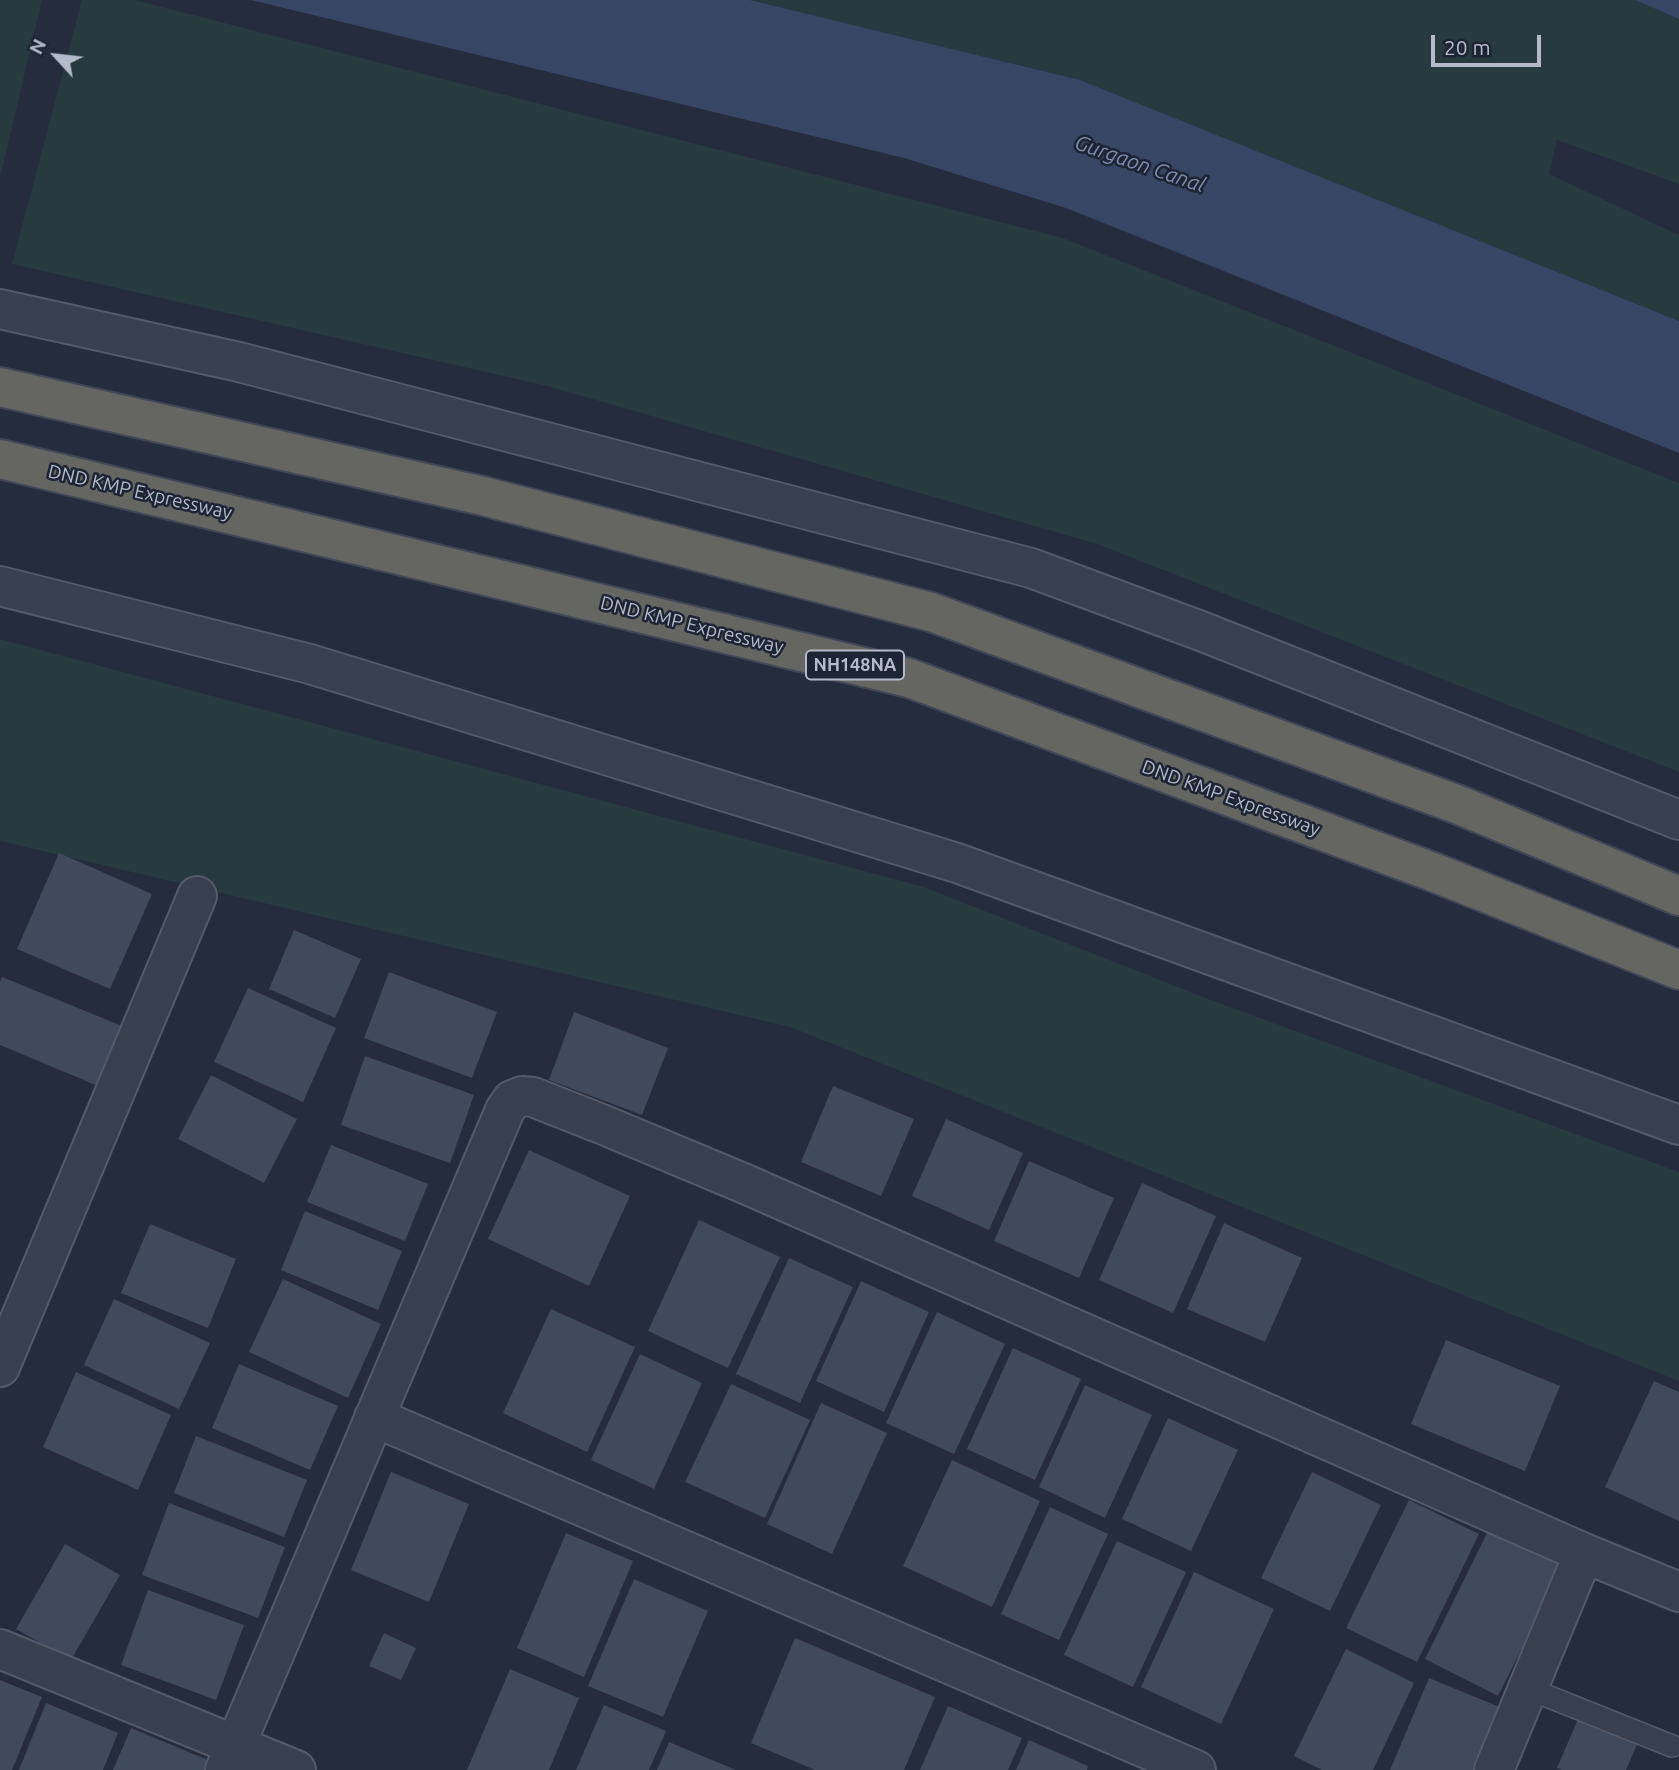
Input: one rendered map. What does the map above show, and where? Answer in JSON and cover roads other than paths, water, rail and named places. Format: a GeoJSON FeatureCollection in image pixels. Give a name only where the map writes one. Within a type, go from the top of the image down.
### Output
{"type":"FeatureCollection","features":[{"type":"Feature","properties":{"kind":"highway"},"geometry":{"type":"LineString","coordinates":[[0,387],[483,496],[931,612],[1459,805],[1679,896]]}},
{"type":"Feature","properties":{"kind":"highway","name":"DND KMP Expressway"},"geometry":{"type":"LineString","coordinates":[[0,459],[909,678],[1433,872],[1679,970]]}},
{"type":"Feature","properties":{"kind":"street"},"geometry":{"type":"LineString","coordinates":[[0,309],[239,362],[1031,568],[1201,631],[1679,820]]}},
{"type":"Feature","properties":{"kind":"street"},"geometry":{"type":"LineString","coordinates":[[0,586],[310,664],[957,863],[1679,1125]]}},
{"type":"Feature","properties":{"kind":"street"},"geometry":{"type":"LineString","coordinates":[[0,1367],[197,896]]}},
{"type":"Feature","properties":{"kind":"street"},"geometry":{"type":"LineString","coordinates":[[230,1758],[505,1110],[512,1100],[522,1096],[533,1097],[743,1183],[1584,1553],[1679,1592]]}},
{"type":"Feature","properties":{"kind":"street"},"geometry":{"type":"LineString","coordinates":[[374,1417],[1196,1770]]}},
{"type":"Feature","properties":{"kind":"street"},"geometry":{"type":"LineString","coordinates":[[1494,1770],[1584,1553]]}},
{"type":"Feature","properties":{"kind":"street"},"geometry":{"type":"LineString","coordinates":[[0,1649],[230,1758],[296,1770]]}},
{"type":"Feature","properties":{"kind":"lane"},"geometry":{"type":"LineString","coordinates":[[1527,1688],[1672,1746]]}},
{"type":"Feature","properties":{"kind":"water","name":"Gurgaon Canal"},"geometry":{"type":"Polygon","coordinates":[[[251,0],[750,0],[1080,80],[1679,321],[1679,453],[1066,208],[904,158],[251,0]]]}},
{"type":"Feature","properties":{"kind":"water"},"geometry":{"type":"Polygon","coordinates":[[[1635,0],[1679,0],[1679,19],[1635,0]]]}}]}
